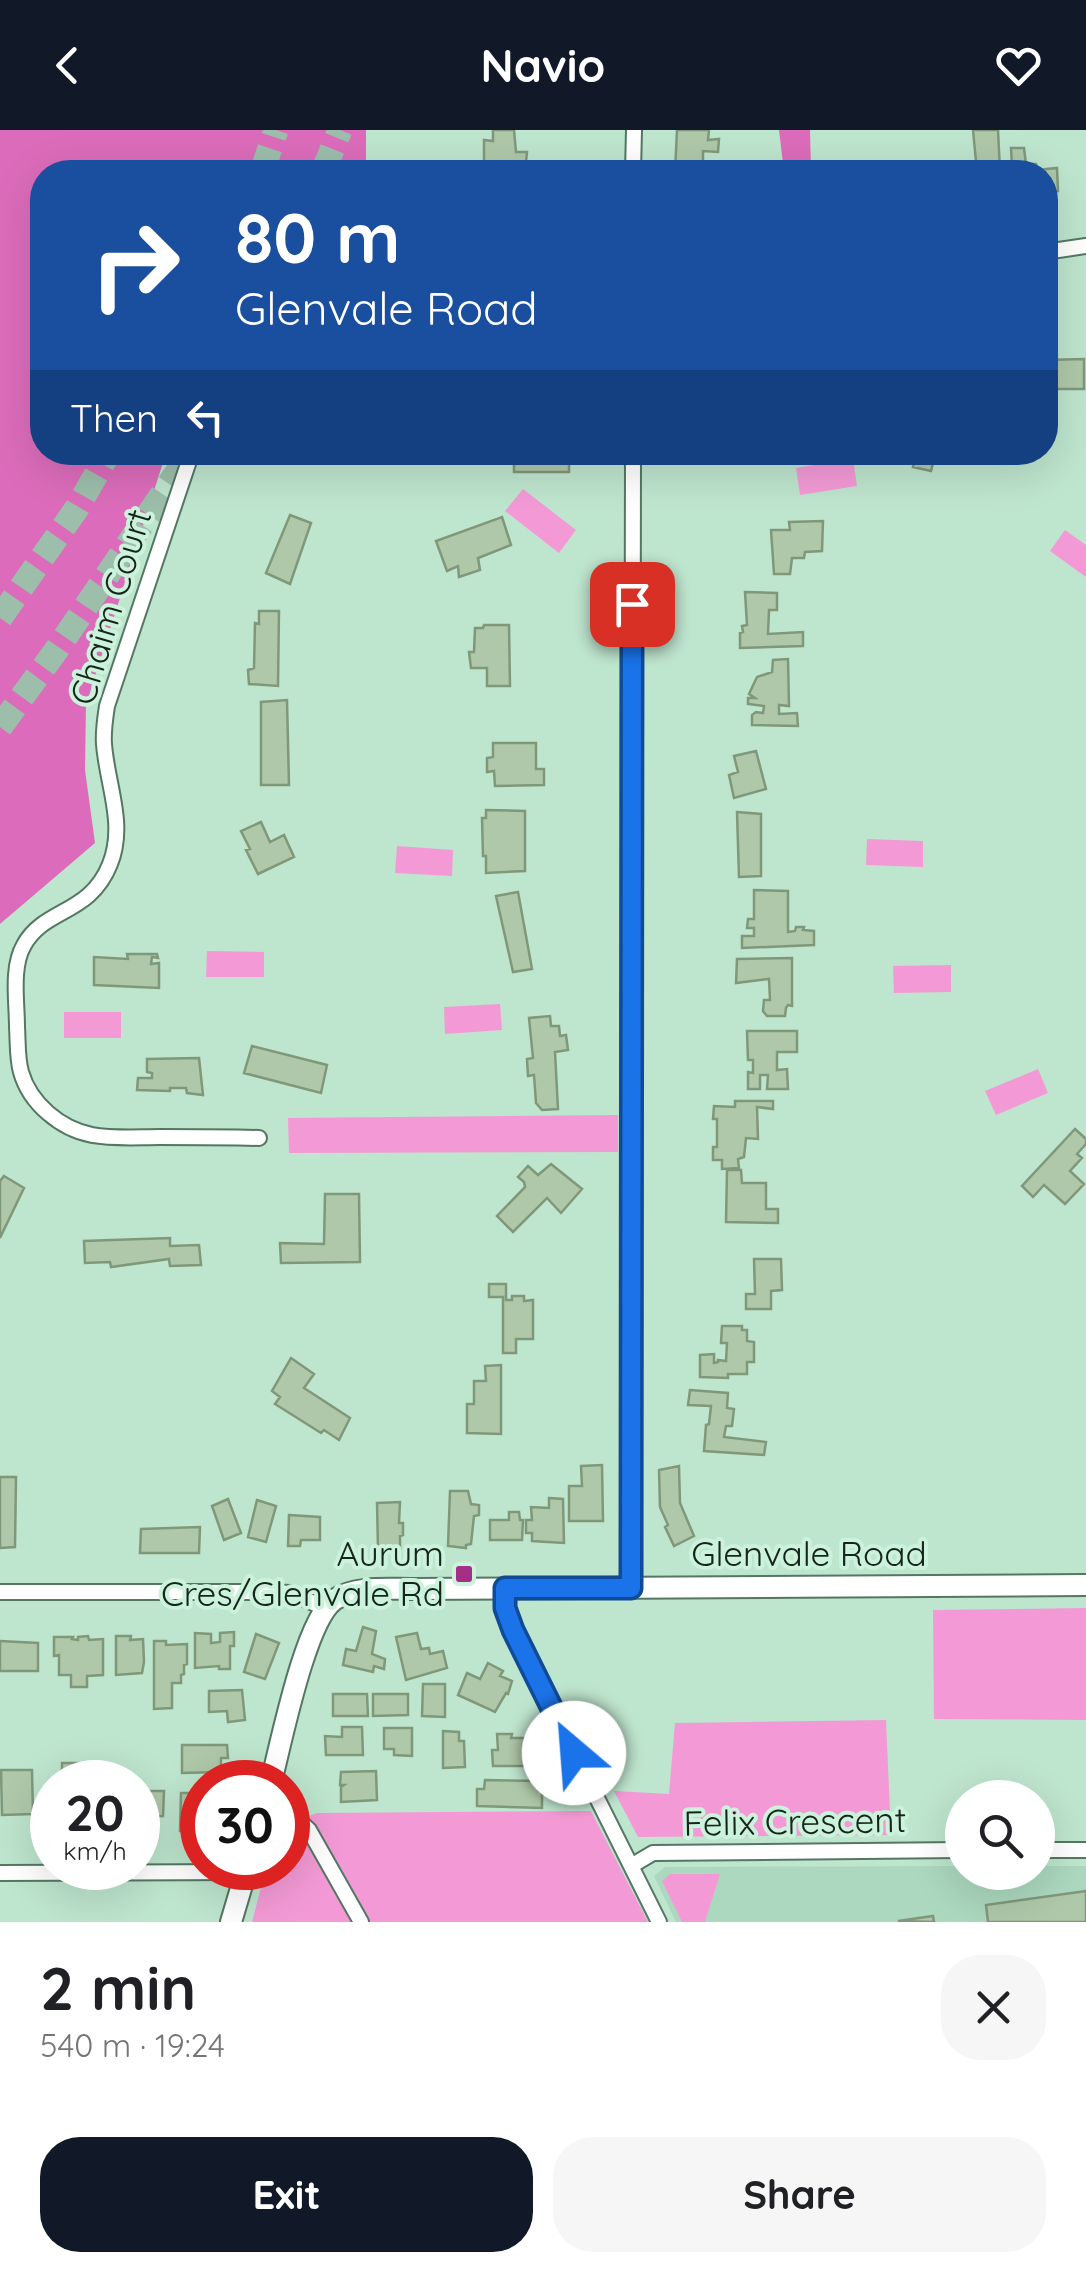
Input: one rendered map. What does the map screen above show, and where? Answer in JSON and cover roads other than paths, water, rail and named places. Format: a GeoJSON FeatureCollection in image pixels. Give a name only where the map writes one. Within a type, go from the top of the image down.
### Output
{"type":"FeatureCollection","features":[{"type":"Feature","properties":{"kind":"street"},"geometry":{"type":"LineString","coordinates":[[634,130],[634,160]]}},
{"type":"Feature","properties":{"kind":"street"},"geometry":{"type":"LineString","coordinates":[[1058,250],[1086,246]]}},
{"type":"Feature","properties":{"kind":"street","name":"Chaim Court"},"geometry":{"type":"LineString","coordinates":[[188,465],[107,706],[104,745],[116,819],[114,852],[94,891],[78,906],[39,926],[22,947],[17,978],[18,1055],[24,1081],[41,1106],[62,1124],[86,1134],[259,1138]]}},
{"type":"Feature","properties":{"kind":"street"},"geometry":{"type":"LineString","coordinates":[[631,1588],[632,465]]}},
{"type":"Feature","properties":{"kind":"street","name":"Glenvale Road"},"geometry":{"type":"LineString","coordinates":[[325,1608],[342,1596],[380,1589],[1086,1584]]}},
{"type":"Feature","properties":{"kind":"street"},"geometry":{"type":"LineString","coordinates":[[505,1588],[505,1608],[513,1630],[659,1922]]}},
{"type":"Feature","properties":{"kind":"street"},"geometry":{"type":"LineString","coordinates":[[0,1592],[269,1592],[290,1594],[325,1608],[310,1638],[276,1760]]}},
{"type":"Feature","properties":{"kind":"street"},"geometry":{"type":"LineString","coordinates":[[310,1832],[361,1922]]}},
{"type":"Feature","properties":{"kind":"street","name":"Felix Crescent"},"geometry":{"type":"LineString","coordinates":[[630,1866],[653,1854],[945,1850]]}},
{"type":"Feature","properties":{"kind":"street"},"geometry":{"type":"LineString","coordinates":[[1055,1850],[1086,1850]]}},
{"type":"Feature","properties":{"kind":"street"},"geometry":{"type":"LineString","coordinates":[[0,1873],[180,1871]]}},
{"type":"Feature","properties":{"kind":"street"},"geometry":{"type":"LineString","coordinates":[[231,1922],[240,1890]]}},
{"type":"Feature","properties":{"kind":"tunnel"},"geometry":{"type":"LineString","coordinates":[[266,160],[276,130]]}},
{"type":"Feature","properties":{"kind":"tunnel"},"geometry":{"type":"LineString","coordinates":[[328,160],[340,130]]}},
{"type":"Feature","properties":{"kind":"tunnel"},"geometry":{"type":"LineString","coordinates":[[0,618],[77,508],[102,465]]}},
{"type":"Feature","properties":{"kind":"tunnel"},"geometry":{"type":"LineString","coordinates":[[0,727],[182,465]]}},
{"type":"Feature","properties":{"kind":"place","name":"Aurum Cres/Glenvale Rd"},"geometry":{"type":"Point","coordinates":[464,1574]}}]}
